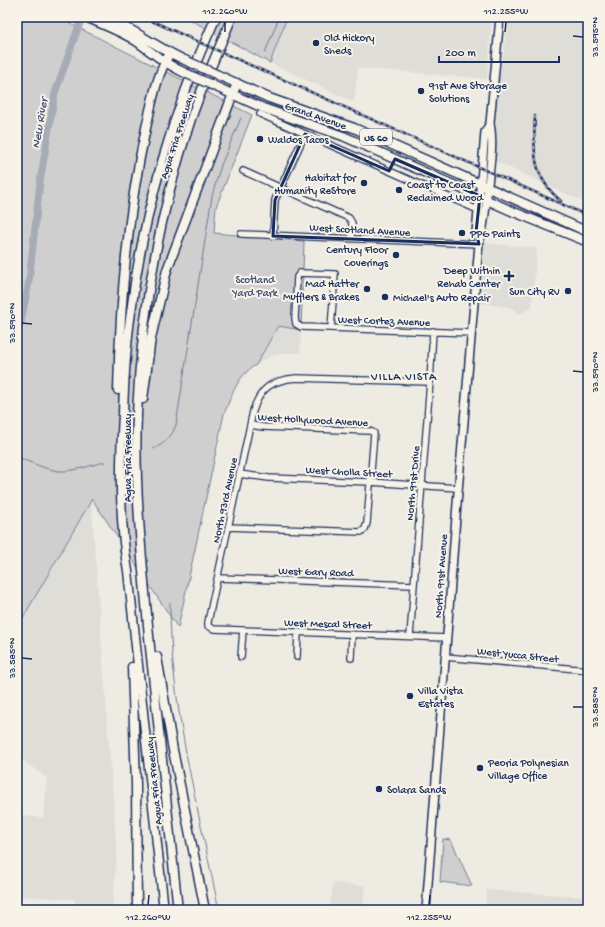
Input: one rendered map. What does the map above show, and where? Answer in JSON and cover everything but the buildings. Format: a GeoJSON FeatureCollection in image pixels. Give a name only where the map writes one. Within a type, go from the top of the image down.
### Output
{"type":"FeatureCollection","features":[{"type":"Feature","properties":{"kind":"highway","name":"Grand Avenue"},"geometry":{"type":"LineString","coordinates":[[86,17],[109,21],[130,28],[170,53],[269,98],[354,128],[588,232]]}},
{"type":"Feature","properties":{"kind":"highway","name":"Agua Fria Freeway"},"geometry":{"type":"LineString","coordinates":[[164,910],[125,554],[121,435],[131,310],[141,248],[156,186],[187,86],[216,17]]}},
{"type":"Feature","properties":{"kind":"highway","name":"Agua Fria Freeway"},"geometry":{"type":"LineString","coordinates":[[178,910],[141,553],[137,486],[137,415],[145,321],[154,261],[166,205],[191,118],[232,17]]}},
{"type":"Feature","properties":{"kind":"highway","name":"Grand Avenue"},"geometry":{"type":"LineString","coordinates":[[109,21],[164,62],[183,72],[263,108],[344,136],[483,198],[588,242]]}},
{"type":"Feature","properties":{"kind":"highway"},"geometry":{"type":"LineString","coordinates":[[123,414],[118,396],[118,376],[119,341],[128,234],[143,140],[157,80],[164,62],[170,53]]}},
{"type":"Feature","properties":{"kind":"highway"},"geometry":{"type":"LineString","coordinates":[[137,415],[143,397],[152,330],[167,270],[237,83]]}},
{"type":"Feature","properties":{"kind":"highway"},"geometry":{"type":"LineString","coordinates":[[141,553],[147,569],[153,629],[162,690],[205,910]]}},
{"type":"Feature","properties":{"kind":"highway"},"geometry":{"type":"LineString","coordinates":[[125,554],[123,571],[132,657],[135,721],[137,910]]}},
{"type":"Feature","properties":{"kind":"main road","name":"North 91st Avenue"},"geometry":{"type":"LineString","coordinates":[[426,910],[458,488],[479,244],[483,232],[484,186],[492,133],[490,123],[500,17]]}},
{"type":"Feature","properties":{"kind":"main road","name":"North 91st Avenue"},"geometry":{"type":"LineString","coordinates":[[479,244],[476,232],[478,210],[483,198]]}},
{"type":"Feature","properties":{"kind":"street"},"geometry":{"type":"LineString","coordinates":[[260,114],[478,210]]}},
{"type":"Feature","properties":{"kind":"street"},"geometry":{"type":"LineString","coordinates":[[273,236],[275,200],[306,134]]}},
{"type":"Feature","properties":{"kind":"street"},"geometry":{"type":"LineString","coordinates":[[389,171],[395,159]]}},
{"type":"Feature","properties":{"kind":"street"},"geometry":{"type":"LineString","coordinates":[[243,171],[349,218],[352,223],[352,239]]}},
{"type":"Feature","properties":{"kind":"street","name":"West Scotland Avenue"},"geometry":{"type":"LineString","coordinates":[[241,234],[479,244]]}},
{"type":"Feature","properties":{"kind":"street","name":"West Cortez Avenue"},"geometry":{"type":"LineString","coordinates":[[331,328],[335,274],[298,274],[295,318],[296,324],[301,327],[471,333]]}},
{"type":"Feature","properties":{"kind":"street","name":"North 91st Drive"},"geometry":{"type":"LineString","coordinates":[[410,636],[433,331]]}},
{"type":"Feature","properties":{"kind":"street","name":"North 93rd Avenue"},"geometry":{"type":"LineString","coordinates":[[208,626],[250,425],[256,403],[264,390],[272,383],[283,379],[296,378],[430,382]]}},
{"type":"Feature","properties":{"kind":"street","name":"West Hollywood Avenue"},"geometry":{"type":"LineString","coordinates":[[250,425],[263,427],[370,431],[374,433],[370,482]]}},
{"type":"Feature","properties":{"kind":"street","name":"West Cholla Street"},"geometry":{"type":"LineString","coordinates":[[239,474],[270,478],[370,482],[458,488]]}},
{"type":"Feature","properties":{"kind":"street"},"geometry":{"type":"LineString","coordinates":[[228,527],[361,532],[365,529],[367,523],[370,482]]}},
{"type":"Feature","properties":{"kind":"street","name":"West Gary Road"},"geometry":{"type":"LineString","coordinates":[[218,578],[414,585]]}},
{"type":"Feature","properties":{"kind":"street","name":"West Mescal Street"},"geometry":{"type":"LineString","coordinates":[[208,626],[214,629],[447,638]]}},
{"type":"Feature","properties":{"kind":"street"},"geometry":{"type":"LineString","coordinates":[[241,657],[242,630]]}},
{"type":"Feature","properties":{"kind":"street"},"geometry":{"type":"LineString","coordinates":[[297,657],[298,632]]}},
{"type":"Feature","properties":{"kind":"street"},"geometry":{"type":"LineString","coordinates":[[351,658],[352,634]]}},
{"type":"Feature","properties":{"kind":"street","name":"West Yucca Street"},"geometry":{"type":"LineString","coordinates":[[445,656],[588,670]]}},
{"type":"Feature","properties":{"kind":"highlighted area"},"geometry":{"type":"Polygon","coordinates":[[[305,134],[389,171],[395,159],[480,196],[476,232],[479,244],[273,236],[275,200],[305,134]]]}},
{"type":"Feature","properties":{"kind":"shaded area"},"geometry":{"type":"Polygon","coordinates":[[[287,17],[492,17],[487,79],[358,68],[354,102],[270,63],[287,17]]]}},
{"type":"Feature","properties":{"kind":"shaded area"},"geometry":{"type":"Polygon","coordinates":[[[507,17],[588,17],[588,204],[493,160],[499,78],[504,50],[507,17]]]}},
{"type":"Feature","properties":{"kind":"shaded area","name":"Deep Within Rehab Center"},"geometry":{"type":"Polygon","coordinates":[[[485,243],[537,248],[532,307],[520,314],[512,308],[481,303],[485,243]]]}},
{"type":"Feature","properties":{"kind":"shaded area"},"geometry":{"type":"Polygon","coordinates":[[[279,326],[301,330],[300,353],[286,353],[271,356],[256,365],[279,326]]]}},
{"type":"Feature","properties":{"kind":"shaded area"},"geometry":{"type":"Polygon","coordinates":[[[91,498],[117,854],[112,910],[75,910],[75,899],[17,896],[17,815],[43,818],[47,779],[17,755],[17,628],[91,498]]]}},
{"type":"Feature","properties":{"kind":"shaded area"},"geometry":{"type":"Polygon","coordinates":[[[333,883],[365,886],[363,910],[330,910],[333,883]]]}},
{"type":"Feature","properties":{"kind":"shaded area"},"geometry":{"type":"Polygon","coordinates":[[[487,890],[588,897],[588,910],[485,910],[487,890]]]}},
{"type":"Feature","properties":{"kind":"green space","name":"Scotland Yard Park"},"geometry":{"type":"Polygon","coordinates":[[[17,17],[57,17],[252,115],[216,207],[214,233],[304,241],[301,330],[278,326],[256,365],[249,369],[236,386],[224,414],[178,628],[92,499],[17,628],[17,17]]]}},
{"type":"Feature","properties":{"kind":"green space"},"geometry":{"type":"Polygon","coordinates":[[[185,17],[287,17],[270,63],[185,17]]]}},
{"type":"Feature","properties":{"kind":"green space"},"geometry":{"type":"Polygon","coordinates":[[[443,839],[451,840],[472,886],[440,882],[443,839]]]}},
{"type":"Feature","properties":{"kind":"waterway","name":"New River"},"geometry":{"type":"LineString","coordinates":[[17,332],[21,322],[29,281],[40,182],[55,93],[82,17]]}},
{"type":"Feature","properties":{"kind":"waterway"},"geometry":{"type":"LineString","coordinates":[[265,53],[279,17]]}},
{"type":"Feature","properties":{"kind":"waterway"},"geometry":{"type":"LineString","coordinates":[[153,449],[168,439],[176,425],[212,196],[221,165],[241,118]]}},
{"type":"Feature","properties":{"kind":"waterway"},"geometry":{"type":"LineString","coordinates":[[17,457],[43,467],[59,471],[76,469],[105,462]]}},
{"type":"Feature","properties":{"kind":"waterway"},"geometry":{"type":"LineString","coordinates":[[170,603],[172,653],[178,703],[196,802]]}},
{"type":"Feature","properties":{"kind":"waterway"},"geometry":{"type":"LineString","coordinates":[[197,807],[219,910]]}},
{"type":"Feature","properties":{"kind":"railway"},"geometry":{"type":"LineString","coordinates":[[143,17],[588,216]]}},
{"type":"Feature","properties":{"kind":"railway"},"geometry":{"type":"LineString","coordinates":[[535,116],[534,141],[536,163],[544,183],[561,201]]}},
{"type":"Feature","properties":{"kind":"place","name":"Old Hickory Sheds"},"geometry":{"type":"Point","coordinates":[316,43]}},
{"type":"Feature","properties":{"kind":"place","name":"91st Ave Storage Solutions"},"geometry":{"type":"Point","coordinates":[421,91]}},
{"type":"Feature","properties":{"kind":"place","name":"Waldos Tacos"},"geometry":{"type":"Point","coordinates":[260,139]}},
{"type":"Feature","properties":{"kind":"place","name":"Habitat for Humanity ReStore"},"geometry":{"type":"Point","coordinates":[364,183]}},
{"type":"Feature","properties":{"kind":"place","name":"Coast to Coast Reclaimed Wood"},"geometry":{"type":"Point","coordinates":[399,190]}},
{"type":"Feature","properties":{"kind":"place","name":"PPG Paints"},"geometry":{"type":"Point","coordinates":[462,233]}},
{"type":"Feature","properties":{"kind":"place","name":"Century Floor Coverings"},"geometry":{"type":"Point","coordinates":[396,255]}},
{"type":"Feature","properties":{"kind":"place","name":"Deep Within Rehab Center"},"geometry":{"type":"Point","coordinates":[509,276]}},
{"type":"Feature","properties":{"kind":"place","name":"Mad Hatter Mufflers & Brakes"},"geometry":{"type":"Point","coordinates":[367,289]}},
{"type":"Feature","properties":{"kind":"place","name":"Sun City RV"},"geometry":{"type":"Point","coordinates":[568,291]}},
{"type":"Feature","properties":{"kind":"place","name":"Michael's Auto Repair"},"geometry":{"type":"Point","coordinates":[385,297]}},
{"type":"Feature","properties":{"kind":"place","name":"Villa Vista Estates"},"geometry":{"type":"Point","coordinates":[410,696]}},
{"type":"Feature","properties":{"kind":"place","name":"Peoria Polynesian Village Office"},"geometry":{"type":"Point","coordinates":[480,768]}},
{"type":"Feature","properties":{"kind":"place","name":"Solara Sands"},"geometry":{"type":"Point","coordinates":[379,789]}},
{"type":"Feature","properties":{"kind":"district","name":"VILLA VISTA"},"geometry":{"type":"Point","coordinates":[404,376]}}]}
